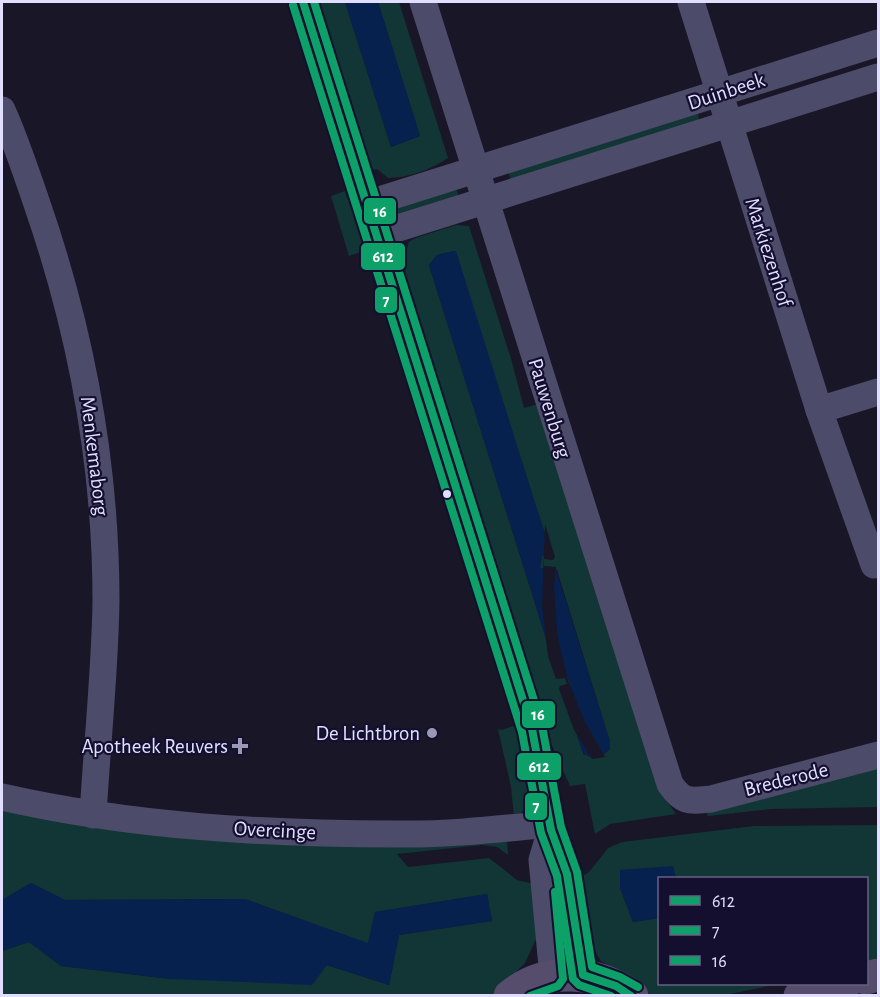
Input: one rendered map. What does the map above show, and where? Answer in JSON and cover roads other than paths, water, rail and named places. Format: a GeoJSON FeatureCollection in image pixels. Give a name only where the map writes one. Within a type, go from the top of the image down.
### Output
{"type":"FeatureCollection","features":[{"type":"Feature","properties":{"kind":"main road"},"geometry":{"type":"LineString","coordinates":[[800,996],[841,985]]}},
{"type":"Feature","properties":{"kind":"main road"},"geometry":{"type":"LineString","coordinates":[[510,996],[525,986],[616,986],[632,996]]}},
{"type":"Feature","properties":{"kind":"street"},"geometry":{"type":"LineString","coordinates":[[303,2],[532,729],[550,827],[543,860],[565,987]]}},
{"type":"Feature","properties":{"kind":"street","name":"Pauwenburg"},"geometry":{"type":"LineString","coordinates":[[423,2],[664,770],[679,797],[694,801]]}},
{"type":"Feature","properties":{"kind":"street","name":"Markiezenhof"},"geometry":{"type":"LineString","coordinates":[[691,2],[819,410],[874,565]]}},
{"type":"Feature","properties":{"kind":"street","name":"Duinbeek"},"geometry":{"type":"LineString","coordinates":[[367,204],[879,43]]}},
{"type":"Feature","properties":{"kind":"street","name":"Duinbeek"},"geometry":{"type":"LineString","coordinates":[[376,236],[879,77]]}},
{"type":"Feature","properties":{"kind":"street","name":"Menkemaborg"},"geometry":{"type":"LineString","coordinates":[[2,110],[16,141],[53,250],[78,342],[96,448],[104,525],[106,602],[93,815]]}},
{"type":"Feature","properties":{"kind":"street"},"geometry":{"type":"LineString","coordinates":[[819,410],[879,392]]}},
{"type":"Feature","properties":{"kind":"street","name":"Brederode"},"geometry":{"type":"LineString","coordinates":[[694,801],[711,799],[879,755]]}},
{"type":"Feature","properties":{"kind":"street","name":"Overcinge"},"geometry":{"type":"LineString","coordinates":[[2,796],[93,815],[248,830],[397,835],[550,827]]}},
{"type":"Feature","properties":{"kind":"water"},"geometry":{"type":"Polygon","coordinates":[[[345,2],[378,2],[420,136],[391,147],[345,2]]]}},
{"type":"Feature","properties":{"kind":"water"},"geometry":{"type":"Polygon","coordinates":[[[456,251],[552,557],[542,556],[540,568],[556,570],[610,742],[610,749],[605,754],[589,757],[582,751],[562,689],[571,685],[567,675],[558,677],[429,265],[437,255],[456,251]]]}},
{"type":"Feature","properties":{"kind":"water"},"geometry":{"type":"Polygon","coordinates":[[[673,866],[676,877],[658,877],[658,918],[633,922],[620,888],[620,870],[673,866]]]}},
{"type":"Feature","properties":{"kind":"water"},"geometry":{"type":"Polygon","coordinates":[[[31,883],[65,900],[245,899],[368,943],[375,912],[487,894],[492,921],[399,935],[389,985],[327,965],[312,985],[171,979],[61,966],[29,942],[2,951],[2,900],[31,883]]]}},
{"type":"Feature","properties":{"kind":"place","name":"De Lichtbron"},"geometry":{"type":"Point","coordinates":[432,733]}},
{"type":"Feature","properties":{"kind":"place","name":"Apotheek Reuvers"},"geometry":{"type":"Point","coordinates":[240,746]}}]}
